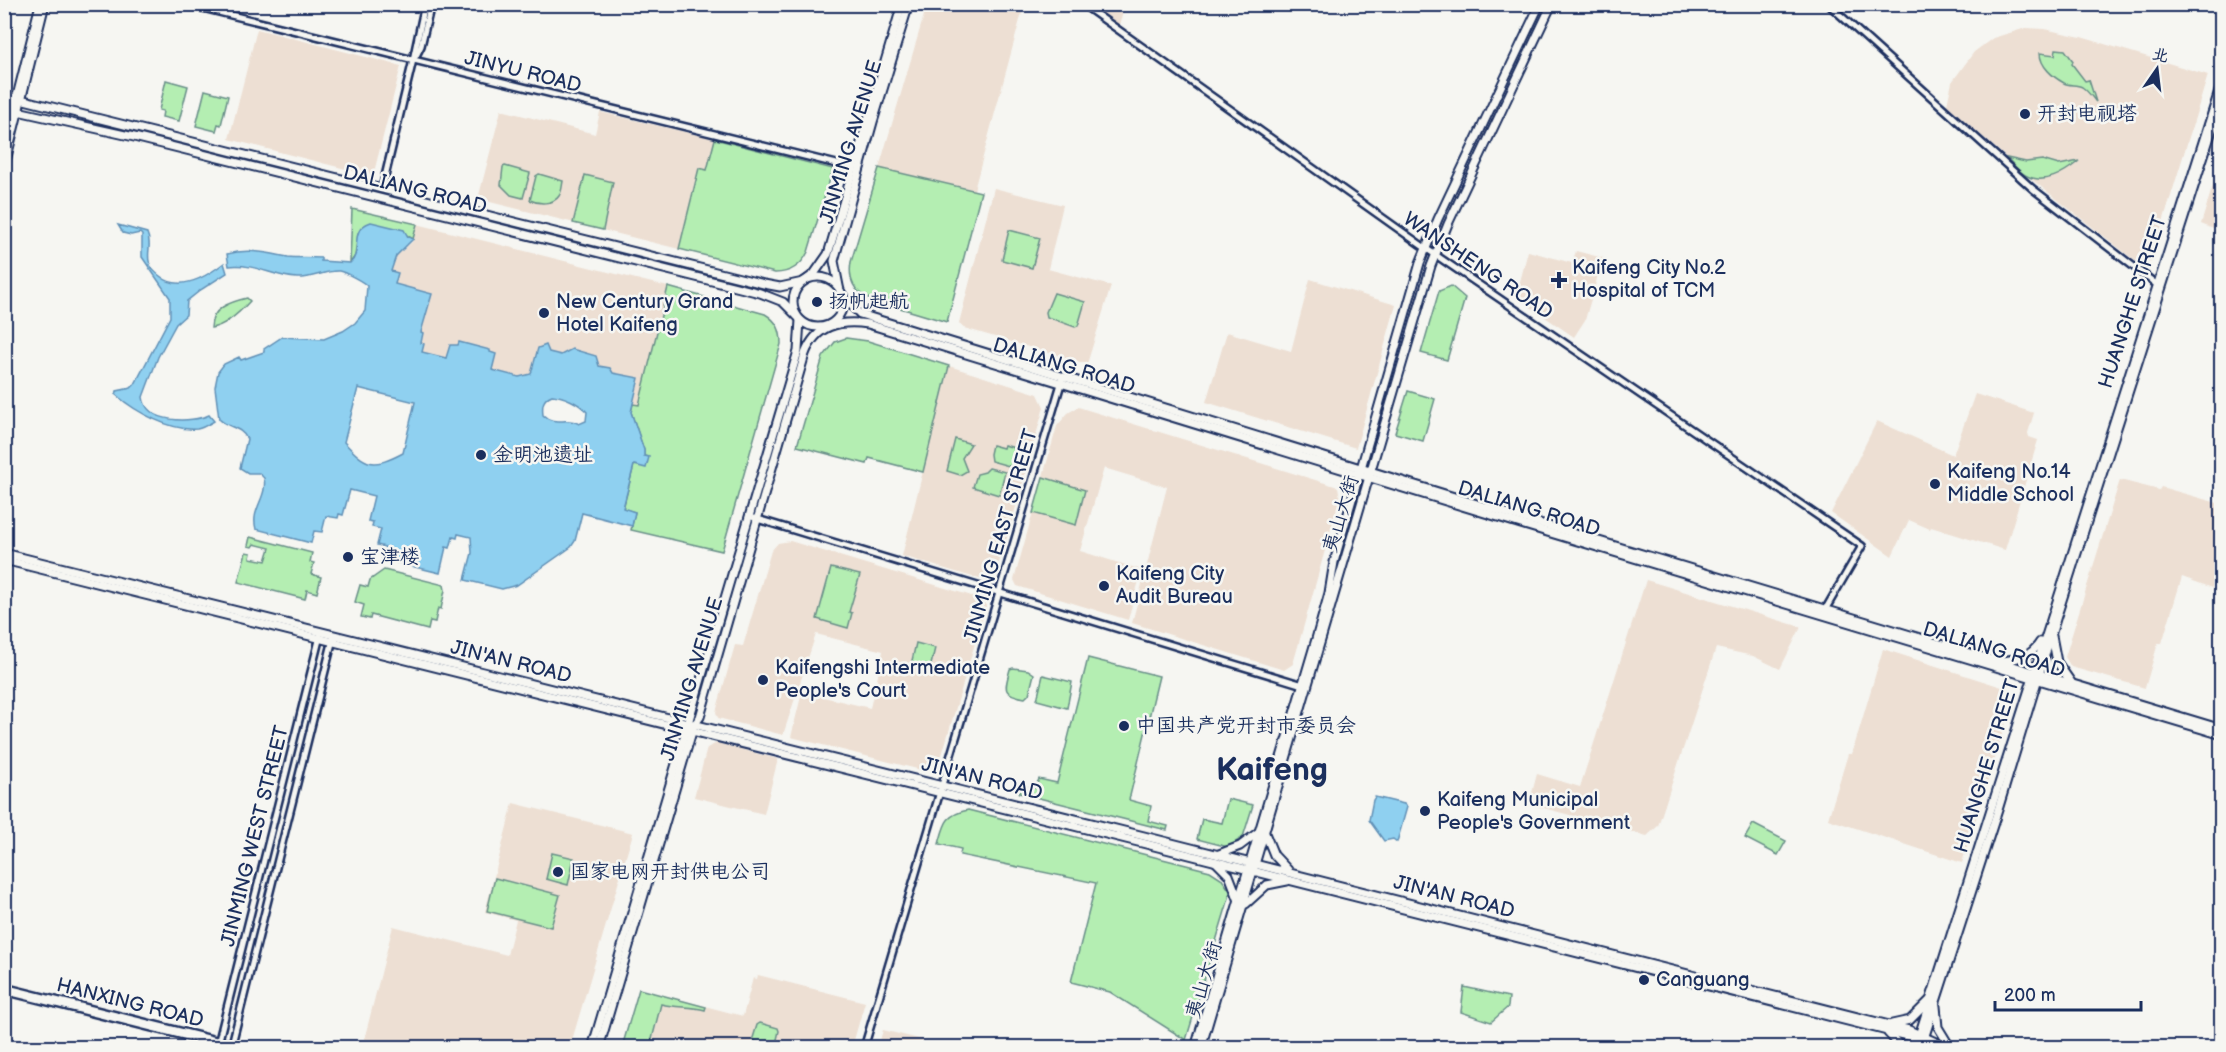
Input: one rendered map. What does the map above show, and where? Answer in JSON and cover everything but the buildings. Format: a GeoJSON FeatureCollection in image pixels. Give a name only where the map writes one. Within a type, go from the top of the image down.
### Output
{"type":"FeatureCollection","features":[{"type":"Feature","properties":{"kind":"main road"},"geometry":{"type":"LineString","coordinates":[[19,99],[40,4]]}},
{"type":"Feature","properties":{"kind":"main road"},"geometry":{"type":"LineString","coordinates":[[4,169],[16,111],[45,4]]}},
{"type":"Feature","properties":{"kind":"main road","name":"JINMING AVENUE"},"geometry":{"type":"LineString","coordinates":[[805,281],[814,274],[828,254],[902,4]]}},
{"type":"Feature","properties":{"kind":"main road","name":"JINMING AVENUE"},"geometry":{"type":"LineString","coordinates":[[840,291],[834,272],[835,255],[909,4]]}},
{"type":"Feature","properties":{"kind":"main road","name":"夷山大街"},"geometry":{"type":"LineString","coordinates":[[1263,831],[1360,471],[1425,248],[1540,4]]}},
{"type":"Feature","properties":{"kind":"main road","name":"夷山大街"},"geometry":{"type":"LineString","coordinates":[[1201,1047],[1241,904],[1435,255],[1552,4]]}},
{"type":"Feature","properties":{"kind":"main road","name":"HUANGHE STREET"},"geometry":{"type":"LineString","coordinates":[[2049,633],[2156,284],[2222,82]]}},
{"type":"Feature","properties":{"kind":"main road","name":"DALIANG ROAD"},"geometry":{"type":"LineString","coordinates":[[4,95],[764,284],[780,287],[805,281]]}},
{"type":"Feature","properties":{"kind":"main road","name":"HUANGHE STREET"},"geometry":{"type":"LineString","coordinates":[[1920,1041],[2222,99]]}},
{"type":"Feature","properties":{"kind":"main road","name":"DALIANG ROAD"},"geometry":{"type":"LineString","coordinates":[[4,108],[134,137],[760,293],[783,302],[798,318]]}},
{"type":"Feature","properties":{"kind":"main road"},"geometry":{"type":"LineString","coordinates":[[4,148],[16,111]]}},
{"type":"Feature","properties":{"kind":"main road"},"geometry":{"type":"LineString","coordinates":[[814,278],[827,279],[840,291],[842,309],[838,317],[826,326],[814,327],[798,318],[793,305],[794,296],[805,281],[814,278]]}},
{"type":"Feature","properties":{"kind":"main road","name":"DALIANG ROAD"},"geometry":{"type":"LineString","coordinates":[[840,291],[851,306],[869,318],[1062,380],[1996,662],[2035,677],[2073,685],[2222,729]]}},
{"type":"Feature","properties":{"kind":"main road","name":"JINMING AVENUE"},"geometry":{"type":"LineString","coordinates":[[753,518],[798,351],[798,318]]}},
{"type":"Feature","properties":{"kind":"main road","name":"DALIANG ROAD"},"geometry":{"type":"LineString","coordinates":[[826,326],[847,323],[868,324],[1062,380]]}},
{"type":"Feature","properties":{"kind":"main road","name":"JINMING AVENUE"},"geometry":{"type":"LineString","coordinates":[[592,1047],[805,354],[811,341],[826,326]]}},
{"type":"Feature","properties":{"kind":"main road","name":"DALIANG ROAD"},"geometry":{"type":"LineString","coordinates":[[1370,474],[2222,735]]}},
{"type":"Feature","properties":{"kind":"main road","name":"JIN'AN ROAD"},"geometry":{"type":"LineString","coordinates":[[4,553],[320,635]]}},
{"type":"Feature","properties":{"kind":"main road","name":"JIN'AN ROAD"},"geometry":{"type":"LineString","coordinates":[[4,560],[333,638],[1215,857],[1887,1028],[1934,1047]]}},
{"type":"Feature","properties":{"kind":"main road"},"geometry":{"type":"LineString","coordinates":[[1996,662],[2028,655],[2049,633]]}},
{"type":"Feature","properties":{"kind":"main road"},"geometry":{"type":"LineString","coordinates":[[2049,633],[2057,662],[2073,685]]}},
{"type":"Feature","properties":{"kind":"main road","name":"JINMING AVENUE"},"geometry":{"type":"LineString","coordinates":[[599,1047],[690,727]]}},
{"type":"Feature","properties":{"kind":"main road"},"geometry":{"type":"LineString","coordinates":[[1263,831],[1274,855],[1292,877],[1267,885],[1241,904],[1229,874],[1215,857],[1240,846],[1263,831]]}},
{"type":"Feature","properties":{"kind":"main road","name":"夷山大街"},"geometry":{"type":"LineString","coordinates":[[1195,1047],[1241,904]]}},
{"type":"Feature","properties":{"kind":"main road"},"geometry":{"type":"LineString","coordinates":[[1902,1047],[1887,1028],[1910,1020],[1934,1000],[1940,1031],[1950,1047]]}},
{"type":"Feature","properties":{"kind":"main road","name":"JIN'AN ROAD"},"geometry":{"type":"LineString","coordinates":[[1920,1041],[1950,1047]]}},
{"type":"Feature","properties":{"kind":"street","name":"JINYU ROAD"},"geometry":{"type":"LineString","coordinates":[[186,4],[853,168]]}},
{"type":"Feature","properties":{"kind":"street"},"geometry":{"type":"LineString","coordinates":[[382,189],[425,4]]}},
{"type":"Feature","properties":{"kind":"street"},"geometry":{"type":"LineString","coordinates":[[413,60],[421,46],[431,4]]}},
{"type":"Feature","properties":{"kind":"street","name":"WANSHENG ROAD"},"geometry":{"type":"LineString","coordinates":[[1082,4],[1435,255],[1862,546],[1825,610]]}},
{"type":"Feature","properties":{"kind":"street"},"geometry":{"type":"LineString","coordinates":[[1828,4],[2032,189],[2156,284]]}},
{"type":"Feature","properties":{"kind":"street","name":"JINMING EAST STREET"},"geometry":{"type":"LineString","coordinates":[[864,1047],[1062,380]]}},
{"type":"Feature","properties":{"kind":"street"},"geometry":{"type":"LineString","coordinates":[[753,518],[1303,685]]}},
{"type":"Feature","properties":{"kind":"street","name":"JINMING WEST STREET"},"geometry":{"type":"LineString","coordinates":[[218,1044],[320,635]]}},
{"type":"Feature","properties":{"kind":"street","name":"JINMING WEST STREET"},"geometry":{"type":"LineString","coordinates":[[232,1046],[333,638]]}},
{"type":"Feature","properties":{"kind":"street","name":"HANXING ROAD"},"geometry":{"type":"LineString","coordinates":[[4,989],[218,1044],[248,1047]]}},
{"type":"Feature","properties":{"kind":"shaded area"},"geometry":{"type":"Polygon","coordinates":[[[927,5],[1024,5],[974,190],[879,168],[927,5]]]}},
{"type":"Feature","properties":{"kind":"shaded area"},"geometry":{"type":"Polygon","coordinates":[[[1090,5],[1125,5],[1119,26],[1090,5]]]}},
{"type":"Feature","properties":{"kind":"shaded area"},"geometry":{"type":"Polygon","coordinates":[[[2026,28],[2044,29],[2081,37],[2208,75],[2151,261],[2138,263],[2026,175],[1947,105],[1952,82],[1974,52],[1993,38],[2026,28]]]}},
{"type":"Feature","properties":{"kind":"shaded area"},"geometry":{"type":"Polygon","coordinates":[[[257,29],[401,66],[373,176],[229,139],[257,29]]]}},
{"type":"Feature","properties":{"kind":"shaded area"},"geometry":{"type":"Polygon","coordinates":[[[501,110],[595,134],[600,112],[715,139],[707,170],[699,169],[679,249],[478,199],[501,110]]]}},
{"type":"Feature","properties":{"kind":"shaded area"},"geometry":{"type":"Polygon","coordinates":[[[2221,159],[2222,232],[2201,224],[2221,159]]]}},
{"type":"Feature","properties":{"kind":"shaded area"},"geometry":{"type":"Polygon","coordinates":[[[994,188],[1063,205],[1048,269],[1111,286],[1087,364],[964,328],[959,323],[994,188]]]}},
{"type":"Feature","properties":{"kind":"shaded area","name":"New Century Grand Hotel Kaifeng"},"geometry":{"type":"Polygon","coordinates":[[[417,224],[668,287],[639,405],[633,404],[639,378],[613,373],[609,368],[599,366],[596,356],[572,349],[561,355],[549,352],[531,375],[520,377],[492,370],[490,350],[460,342],[446,358],[421,352],[423,334],[395,284],[391,271],[396,256],[412,242],[417,224]]]}},
{"type":"Feature","properties":{"kind":"shaded area","name":"Kaifeng City No.2 Hospital of TCM"},"geometry":{"type":"Polygon","coordinates":[[[1528,251],[1572,263],[1576,251],[1603,258],[1585,320],[1574,337],[1516,297],[1528,251]]]}},
{"type":"Feature","properties":{"kind":"shaded area"},"geometry":{"type":"Polygon","coordinates":[[[1310,279],[1396,305],[1356,448],[1206,402],[1227,332],[1291,351],[1310,279]]]}},
{"type":"Feature","properties":{"kind":"shaded area"},"geometry":{"type":"Polygon","coordinates":[[[949,366],[1038,394],[1044,407],[995,576],[986,581],[902,556],[949,366]]]}},
{"type":"Feature","properties":{"kind":"shaded area","name":"Kaifeng No.14 Middle School"},"geometry":{"type":"Polygon","coordinates":[[[1975,394],[2034,413],[2028,433],[2029,437],[2038,440],[2005,550],[1931,527],[1930,529],[1909,520],[1892,556],[1831,513],[1877,421],[1953,455],[1975,394]]]}},
{"type":"Feature","properties":{"kind":"shaded area"},"geometry":{"type":"Polygon","coordinates":[[[1078,407],[1338,487],[1340,497],[1293,664],[1284,670],[1132,623],[1167,487],[1104,468],[1080,551],[1142,570],[1128,620],[1017,586],[1014,580],[1057,426],[1068,413],[1078,407]]]}},
{"type":"Feature","properties":{"kind":"shaded area"},"geometry":{"type":"Polygon","coordinates":[[[2120,480],[2159,490],[2161,487],[2221,504],[2221,591],[2182,577],[2162,643],[2158,643],[2145,688],[2071,667],[2065,657],[2120,480]]]}},
{"type":"Feature","properties":{"kind":"shaded area"},"geometry":{"type":"Polygon","coordinates":[[[790,541],[985,600],[986,606],[939,765],[925,771],[791,737],[802,692],[870,708],[883,651],[816,634],[783,735],[718,718],[716,712],[735,645],[743,646],[771,551],[778,543],[790,541]]]}},
{"type":"Feature","properties":{"kind":"shaded area"},"geometry":{"type":"Polygon","coordinates":[[[1646,580],[1801,627],[1780,669],[1753,656],[1716,648],[1658,826],[1647,836],[1529,804],[1537,774],[1580,787],[1646,580]]]}},
{"type":"Feature","properties":{"kind":"shaded area"},"geometry":{"type":"Polygon","coordinates":[[[1883,649],[2008,689],[2013,700],[1962,863],[1828,819],[1848,754],[1852,754],[1883,649]]]}},
{"type":"Feature","properties":{"kind":"shaded area"},"geometry":{"type":"Polygon","coordinates":[[[717,743],[778,759],[764,814],[694,797],[707,748],[717,743]]]}},
{"type":"Feature","properties":{"kind":"shaded area"},"geometry":{"type":"Polygon","coordinates":[[[513,803],[633,833],[570,1047],[362,1048],[393,926],[507,955],[516,920],[485,912],[513,803]]]}},
{"type":"Feature","properties":{"kind":"shaded area"},"geometry":{"type":"Polygon","coordinates":[[[758,975],[865,1002],[852,1047],[622,1048],[639,989],[743,1016],[753,978],[757,979],[758,975]]]}},
{"type":"Feature","properties":{"kind":"shaded area"},"geometry":{"type":"Polygon","coordinates":[[[883,1030],[951,1047],[878,1047],[883,1030]]]}},
{"type":"Feature","properties":{"kind":"green space"},"geometry":{"type":"Polygon","coordinates":[[[2056,49],[2065,50],[2085,81],[2089,80],[2096,102],[2082,87],[2064,83],[2045,67],[2040,53],[2055,55],[2056,49]]]}},
{"type":"Feature","properties":{"kind":"green space"},"geometry":{"type":"Polygon","coordinates":[[[166,80],[188,86],[179,121],[162,117],[163,111],[159,110],[166,80]]]}},
{"type":"Feature","properties":{"kind":"green space"},"geometry":{"type":"Polygon","coordinates":[[[205,90],[228,96],[221,125],[218,124],[216,131],[196,126],[205,90]]]}},
{"type":"Feature","properties":{"kind":"green space"},"geometry":{"type":"Polygon","coordinates":[[[715,139],[833,169],[808,252],[794,268],[786,272],[775,273],[679,249],[699,168],[707,170],[715,139]]]}},
{"type":"Feature","properties":{"kind":"green space"},"geometry":{"type":"Polygon","coordinates":[[[2007,158],[2026,162],[2042,160],[2059,165],[2079,161],[2054,177],[2039,179],[2022,173],[2007,158]]]}},
{"type":"Feature","properties":{"kind":"green space"},"geometry":{"type":"Polygon","coordinates":[[[505,166],[530,173],[523,198],[511,195],[501,185],[505,166]]]}},
{"type":"Feature","properties":{"kind":"green space"},"geometry":{"type":"Polygon","coordinates":[[[879,168],[981,192],[947,322],[870,299],[853,285],[850,274],[851,262],[879,168]]]}},
{"type":"Feature","properties":{"kind":"green space"},"geometry":{"type":"Polygon","coordinates":[[[539,174],[563,181],[560,194],[553,201],[541,203],[530,200],[536,176],[539,174]]]}},
{"type":"Feature","properties":{"kind":"green space"},"geometry":{"type":"Polygon","coordinates":[[[585,175],[613,182],[603,230],[573,223],[585,175]]]}},
{"type":"Feature","properties":{"kind":"green space"},"geometry":{"type":"Polygon","coordinates":[[[352,209],[417,224],[413,239],[405,234],[358,233],[355,256],[350,263],[352,209]]]}},
{"type":"Feature","properties":{"kind":"green space"},"geometry":{"type":"Polygon","coordinates":[[[1009,230],[1040,238],[1032,268],[1002,260],[1009,230]]]}},
{"type":"Feature","properties":{"kind":"green space"},"geometry":{"type":"Polygon","coordinates":[[[1451,286],[1465,298],[1447,360],[1421,353],[1439,291],[1451,286]]]}},
{"type":"Feature","properties":{"kind":"green space"},"geometry":{"type":"Polygon","coordinates":[[[668,287],[765,314],[778,326],[780,334],[781,344],[722,551],[631,530],[635,512],[623,509],[634,465],[648,457],[644,456],[631,412],[633,404],[639,405],[668,287]]]}},
{"type":"Feature","properties":{"kind":"green space"},"geometry":{"type":"Polygon","coordinates":[[[1054,293],[1085,302],[1078,326],[1047,317],[1046,312],[1054,293]]]}},
{"type":"Feature","properties":{"kind":"green space"},"geometry":{"type":"Polygon","coordinates":[[[247,298],[250,301],[237,314],[217,327],[211,328],[214,315],[218,311],[228,304],[247,298]]]}},
{"type":"Feature","properties":{"kind":"green space"},"geometry":{"type":"Polygon","coordinates":[[[846,338],[868,341],[949,366],[923,472],[869,458],[867,464],[797,446],[823,357],[835,342],[846,338]]]}},
{"type":"Feature","properties":{"kind":"green space"},"geometry":{"type":"Polygon","coordinates":[[[1408,391],[1435,399],[1423,441],[1395,433],[1408,391]]]}},
{"type":"Feature","properties":{"kind":"green space"},"geometry":{"type":"Polygon","coordinates":[[[955,439],[971,444],[962,458],[967,471],[960,475],[947,471],[955,439]]]}},
{"type":"Feature","properties":{"kind":"green space"},"geometry":{"type":"Polygon","coordinates":[[[992,445],[1003,448],[1004,445],[1029,452],[1025,464],[1018,462],[1016,468],[991,461],[992,445]]]}},
{"type":"Feature","properties":{"kind":"green space"},"geometry":{"type":"Polygon","coordinates":[[[989,468],[1005,472],[999,495],[973,487],[977,474],[989,468]]]}},
{"type":"Feature","properties":{"kind":"green space"},"geometry":{"type":"Polygon","coordinates":[[[1043,477],[1085,490],[1076,525],[1033,513],[1043,477]]]}},
{"type":"Feature","properties":{"kind":"green space"},"geometry":{"type":"Polygon","coordinates":[[[250,537],[312,553],[310,562],[314,563],[311,574],[321,577],[317,593],[307,590],[305,599],[238,582],[246,552],[251,553],[250,558],[266,561],[270,548],[254,544],[252,547],[248,546],[250,537]]]}},
{"type":"Feature","properties":{"kind":"green space"},"geometry":{"type":"Polygon","coordinates":[[[831,568],[860,575],[849,612],[852,613],[848,628],[817,619],[831,568]]]}},
{"type":"Feature","properties":{"kind":"green space"},"geometry":{"type":"Polygon","coordinates":[[[384,570],[444,585],[441,609],[438,608],[435,622],[430,621],[428,630],[371,615],[370,619],[361,617],[364,605],[355,602],[360,585],[368,587],[370,580],[384,570]]]}},
{"type":"Feature","properties":{"kind":"green space"},"geometry":{"type":"Polygon","coordinates":[[[916,643],[935,648],[930,669],[911,665],[916,643]]]}},
{"type":"Feature","properties":{"kind":"green space"},"geometry":{"type":"Polygon","coordinates":[[[1088,658],[1159,676],[1129,800],[1151,806],[1148,821],[1168,826],[1167,830],[1019,793],[1023,786],[1035,788],[1039,779],[1057,783],[1088,658]]]}},
{"type":"Feature","properties":{"kind":"green space"},"geometry":{"type":"Polygon","coordinates":[[[1010,669],[1028,670],[1034,674],[1029,694],[1025,698],[1012,695],[1007,690],[1010,669]]]}},
{"type":"Feature","properties":{"kind":"green space"},"geometry":{"type":"Polygon","coordinates":[[[1043,675],[1072,682],[1067,708],[1037,700],[1043,675]]]}},
{"type":"Feature","properties":{"kind":"green space"},"geometry":{"type":"Polygon","coordinates":[[[1228,799],[1253,805],[1243,837],[1228,847],[1197,839],[1202,819],[1222,823],[1228,799]]]}},
{"type":"Feature","properties":{"kind":"green space"},"geometry":{"type":"Polygon","coordinates":[[[968,810],[1210,871],[1221,878],[1230,891],[1229,898],[1186,1040],[1110,992],[1071,982],[1096,883],[960,855],[961,849],[939,844],[950,817],[968,810]]]}},
{"type":"Feature","properties":{"kind":"green space"},"geometry":{"type":"Polygon","coordinates":[[[1753,824],[1786,841],[1778,855],[1745,838],[1753,824]]]}},
{"type":"Feature","properties":{"kind":"green space"},"geometry":{"type":"Polygon","coordinates":[[[552,853],[574,858],[568,885],[546,879],[552,853]]]}},
{"type":"Feature","properties":{"kind":"green space"},"geometry":{"type":"Polygon","coordinates":[[[495,878],[560,895],[551,927],[487,911],[495,878]]]}},
{"type":"Feature","properties":{"kind":"green space"},"geometry":{"type":"Polygon","coordinates":[[[1464,987],[1509,997],[1508,1007],[1491,1022],[1461,1012],[1464,987]]]}},
{"type":"Feature","properties":{"kind":"green space"},"geometry":{"type":"Polygon","coordinates":[[[639,989],[706,1007],[705,1010],[661,1004],[650,1047],[622,1047],[639,989]]]}},
{"type":"Feature","properties":{"kind":"green space"},"geometry":{"type":"Polygon","coordinates":[[[760,1023],[778,1028],[776,1044],[755,1041],[753,1038],[757,1025],[760,1023]]]}},
{"type":"Feature","properties":{"kind":"water"},"geometry":{"type":"Polygon","coordinates":[[[371,222],[404,230],[408,237],[413,239],[396,256],[391,271],[398,273],[395,284],[432,294],[421,332],[423,333],[421,343],[424,344],[422,352],[446,358],[450,345],[458,345],[459,342],[490,350],[496,354],[492,370],[519,377],[531,374],[538,348],[546,345],[549,352],[561,355],[572,349],[596,356],[599,366],[610,368],[613,373],[639,378],[631,412],[644,456],[649,457],[646,468],[634,465],[623,508],[635,512],[632,526],[582,513],[575,541],[571,547],[517,585],[502,589],[465,580],[472,553],[471,537],[458,534],[457,538],[453,537],[450,548],[446,547],[440,573],[382,559],[385,547],[377,545],[381,529],[372,527],[373,522],[368,521],[374,496],[350,490],[343,515],[339,514],[338,518],[326,516],[322,532],[314,531],[311,543],[256,529],[255,516],[264,491],[264,478],[259,473],[248,473],[240,468],[247,439],[242,432],[219,419],[215,387],[218,372],[224,364],[239,357],[241,360],[264,352],[264,349],[282,337],[324,339],[343,331],[355,323],[365,311],[367,286],[339,271],[297,278],[247,266],[229,266],[227,254],[242,251],[258,252],[350,263],[356,253],[358,235],[364,226],[371,222]],[[358,388],[344,442],[358,456],[370,462],[377,463],[403,453],[415,402],[358,388]],[[552,395],[544,401],[543,406],[543,415],[548,419],[579,424],[586,421],[587,412],[580,406],[566,398],[552,395]]]}},
{"type":"Feature","properties":{"kind":"water"},"geometry":{"type":"Polygon","coordinates":[[[118,225],[147,233],[150,266],[168,281],[184,283],[193,281],[224,263],[227,273],[187,301],[186,315],[176,324],[158,357],[143,397],[146,406],[161,417],[181,420],[209,415],[214,421],[201,428],[187,429],[165,424],[143,414],[116,395],[117,391],[131,388],[135,384],[170,317],[170,298],[142,257],[142,235],[123,233],[118,225]]]}},
{"type":"Feature","properties":{"kind":"water"},"geometry":{"type":"Polygon","coordinates":[[[1375,797],[1404,804],[1407,807],[1397,842],[1393,839],[1384,841],[1369,820],[1375,797]]]}},
{"type":"Feature","properties":{"kind":"place","name":"开封电视塔"},"geometry":{"type":"Point","coordinates":[2025,114]}},
{"type":"Feature","properties":{"kind":"place","name":"Kaifeng City No.2 Hospital of TCM"},"geometry":{"type":"Point","coordinates":[1559,280]}},
{"type":"Feature","properties":{"kind":"place","name":"扬帆起航"},"geometry":{"type":"Point","coordinates":[817,302]}},
{"type":"Feature","properties":{"kind":"place","name":"New Century Grand Hotel Kaifeng"},"geometry":{"type":"Point","coordinates":[544,313]}},
{"type":"Feature","properties":{"kind":"place","name":"金明池遗址"},"geometry":{"type":"Point","coordinates":[481,455]}},
{"type":"Feature","properties":{"kind":"place","name":"Kaifeng No.14 Middle School"},"geometry":{"type":"Point","coordinates":[1935,484]}},
{"type":"Feature","properties":{"kind":"place","name":"宝津楼"},"geometry":{"type":"Point","coordinates":[348,557]}},
{"type":"Feature","properties":{"kind":"place","name":"Kaifeng City Audit Bureau"},"geometry":{"type":"Point","coordinates":[1104,586]}},
{"type":"Feature","properties":{"kind":"place","name":"Kaifengshi Intermediate People's Court"},"geometry":{"type":"Point","coordinates":[763,680]}},
{"type":"Feature","properties":{"kind":"place","name":"中国共产党开封市委员会"},"geometry":{"type":"Point","coordinates":[1124,726]}},
{"type":"Feature","properties":{"kind":"place","name":"Kaifeng Municipal People's Government"},"geometry":{"type":"Point","coordinates":[1425,811]}},
{"type":"Feature","properties":{"kind":"place","name":"国家电网开封供电公司"},"geometry":{"type":"Point","coordinates":[558,872]}},
{"type":"Feature","properties":{"kind":"place","name":"Canguang"},"geometry":{"type":"Point","coordinates":[1644,980]}},
{"type":"Feature","properties":{"kind":"district","name":"Kaifeng"},"geometry":{"type":"Point","coordinates":[1272,770]}}]}
